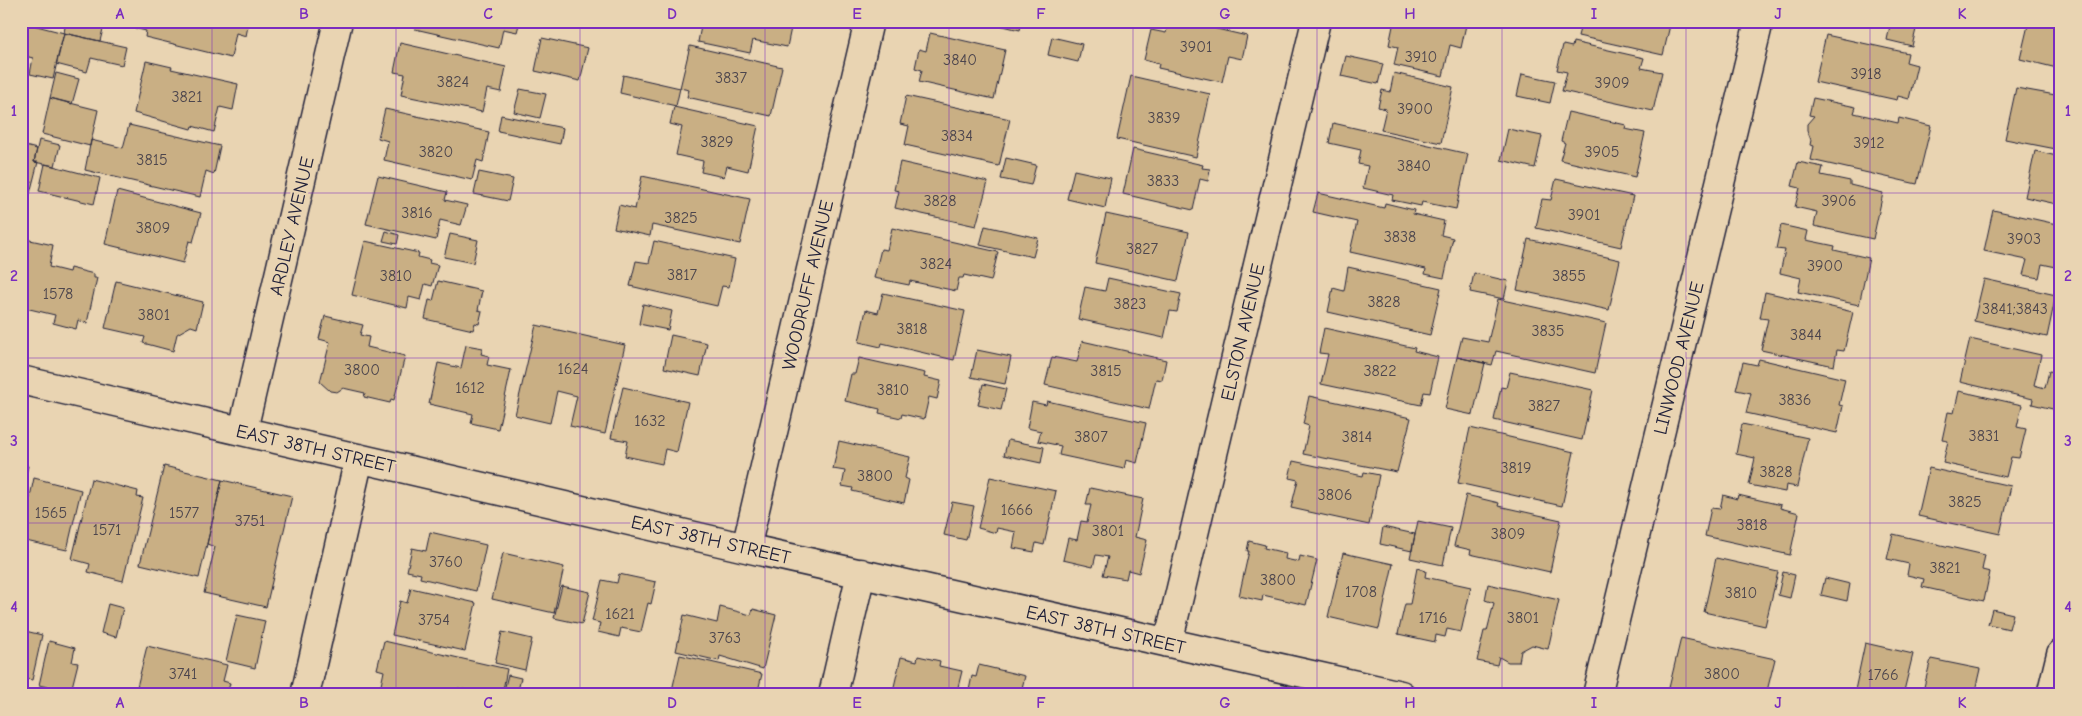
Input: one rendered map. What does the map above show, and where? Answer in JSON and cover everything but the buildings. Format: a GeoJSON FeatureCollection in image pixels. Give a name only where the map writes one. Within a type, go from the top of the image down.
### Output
{"type":"FeatureCollection","features":[{"type":"Feature","properties":{"kind":"street","name":"ARDLEY AVENUE"},"geometry":{"type":"LineString","coordinates":[[243,430],[338,21]]}},
{"type":"Feature","properties":{"kind":"street","name":"WOODRUFF AVENUE"},"geometry":{"type":"LineString","coordinates":[[746,548],[869,21]]}},
{"type":"Feature","properties":{"kind":"street","name":"ELSTON AVENUE"},"geometry":{"type":"LineString","coordinates":[[1168,643],[1316,21]]}},
{"type":"Feature","properties":{"kind":"street","name":"LINWOOD AVENUE"},"geometry":{"type":"LineString","coordinates":[[1597,695],[1759,21]]}},
{"type":"Feature","properties":{"kind":"street","name":"EAST 38TH STREET"},"geometry":{"type":"LineString","coordinates":[[21,380],[746,548],[1401,695]]}},
{"type":"Feature","properties":{"kind":"street"},"geometry":{"type":"LineString","coordinates":[[304,695],[358,458]]}},
{"type":"Feature","properties":{"kind":"street"},"geometry":{"type":"LineString","coordinates":[[833,695],[861,573]]}},
{"type":"Feature","properties":{"kind":"street"},"geometry":{"type":"LineString","coordinates":[[2051,695],[2061,654]]}}]}
